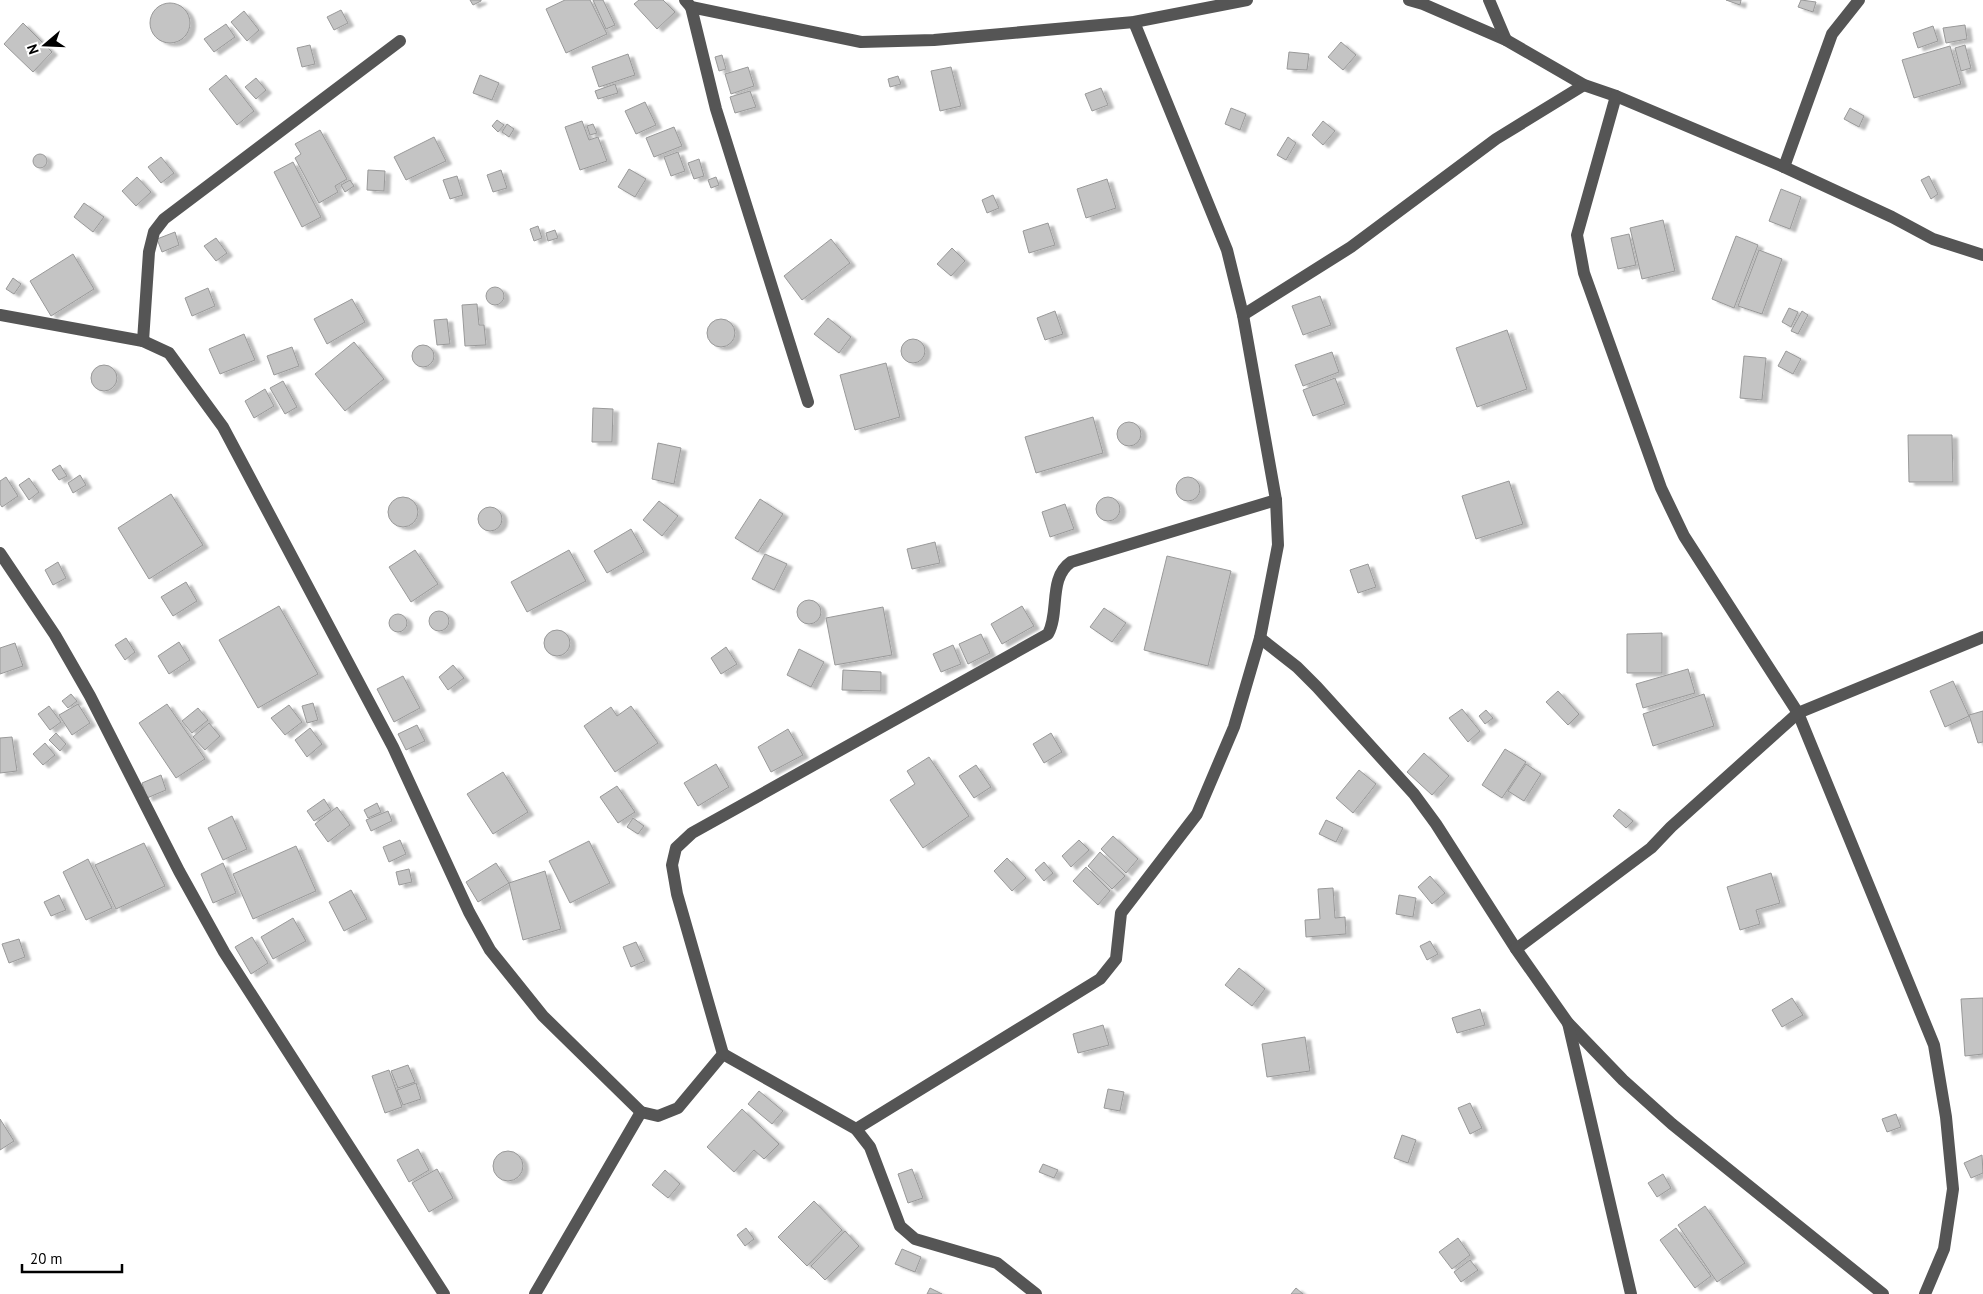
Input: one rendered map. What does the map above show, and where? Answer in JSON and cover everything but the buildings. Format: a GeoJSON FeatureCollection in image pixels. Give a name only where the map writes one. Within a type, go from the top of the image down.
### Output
{"type":"FeatureCollection","features":[{"type":"Feature","properties":{"kind":"street"},"geometry":{"type":"LineString","coordinates":[[808,402],[716,109],[688,3],[861,42],[934,40],[1134,22],[1182,6],[1247,0]]}},
{"type":"Feature","properties":{"kind":"street"},"geometry":{"type":"LineString","coordinates":[[1409,0],[1423,4],[1506,40],[1584,85],[1616,96],[1784,167],[1933,239],[1983,255]]}},
{"type":"Feature","properties":{"kind":"street"},"geometry":{"type":"LineString","coordinates":[[1489,0],[1506,40]]}},
{"type":"Feature","properties":{"kind":"street"},"geometry":{"type":"LineString","coordinates":[[1784,167],[1832,34],[1859,0]]}},
{"type":"Feature","properties":{"kind":"street"},"geometry":{"type":"LineString","coordinates":[[856,1129],[1100,979],[1116,959],[1121,913],[1196,814],[1234,727],[1260,638],[1278,545],[1276,500],[1243,315],[1227,250],[1134,22]]}},
{"type":"Feature","properties":{"kind":"street"},"geometry":{"type":"LineString","coordinates":[[143,340],[149,252],[154,232],[164,219],[400,42]]}},
{"type":"Feature","properties":{"kind":"street"},"geometry":{"type":"LineString","coordinates":[[1243,315],[1352,247],[1496,139],[1584,85]]}},
{"type":"Feature","properties":{"kind":"street"},"geometry":{"type":"LineString","coordinates":[[1616,96],[1577,235],[1584,273],[1665,496],[1684,536],[1798,713],[1934,1045],[1946,1117],[1954,1190],[1944,1249],[1925,1294]]}},
{"type":"Feature","properties":{"kind":"street"},"geometry":{"type":"LineString","coordinates":[[0,315],[143,340],[169,353],[223,428],[393,747],[469,912],[490,950],[543,1016],[640,1112],[658,1116],[678,1108],[723,1054]]}},
{"type":"Feature","properties":{"kind":"street"},"geometry":{"type":"LineString","coordinates":[[1036,1294],[997,1263],[916,1239],[900,1226],[870,1148],[856,1129],[723,1054],[677,894],[672,865],[676,848],[692,833],[1048,634],[1053,626],[1059,576],[1071,562],[1276,500]]}},
{"type":"Feature","properties":{"kind":"street"},"geometry":{"type":"LineString","coordinates":[[0,553],[55,635],[85,687],[179,872],[224,952],[444,1294]]}},
{"type":"Feature","properties":{"kind":"street"},"geometry":{"type":"LineString","coordinates":[[1516,949],[1651,848],[1671,826],[1798,713],[1983,637]]}},
{"type":"Feature","properties":{"kind":"street"},"geometry":{"type":"LineString","coordinates":[[1260,638],[1317,686],[1414,794],[1436,824],[1516,949],[1568,1023],[1623,1080],[1672,1124],[1883,1294]]}},
{"type":"Feature","properties":{"kind":"street"},"geometry":{"type":"LineString","coordinates":[[1568,1023],[1631,1294]]}},
{"type":"Feature","properties":{"kind":"street"},"geometry":{"type":"LineString","coordinates":[[534,1294],[640,1112]]}}]}
